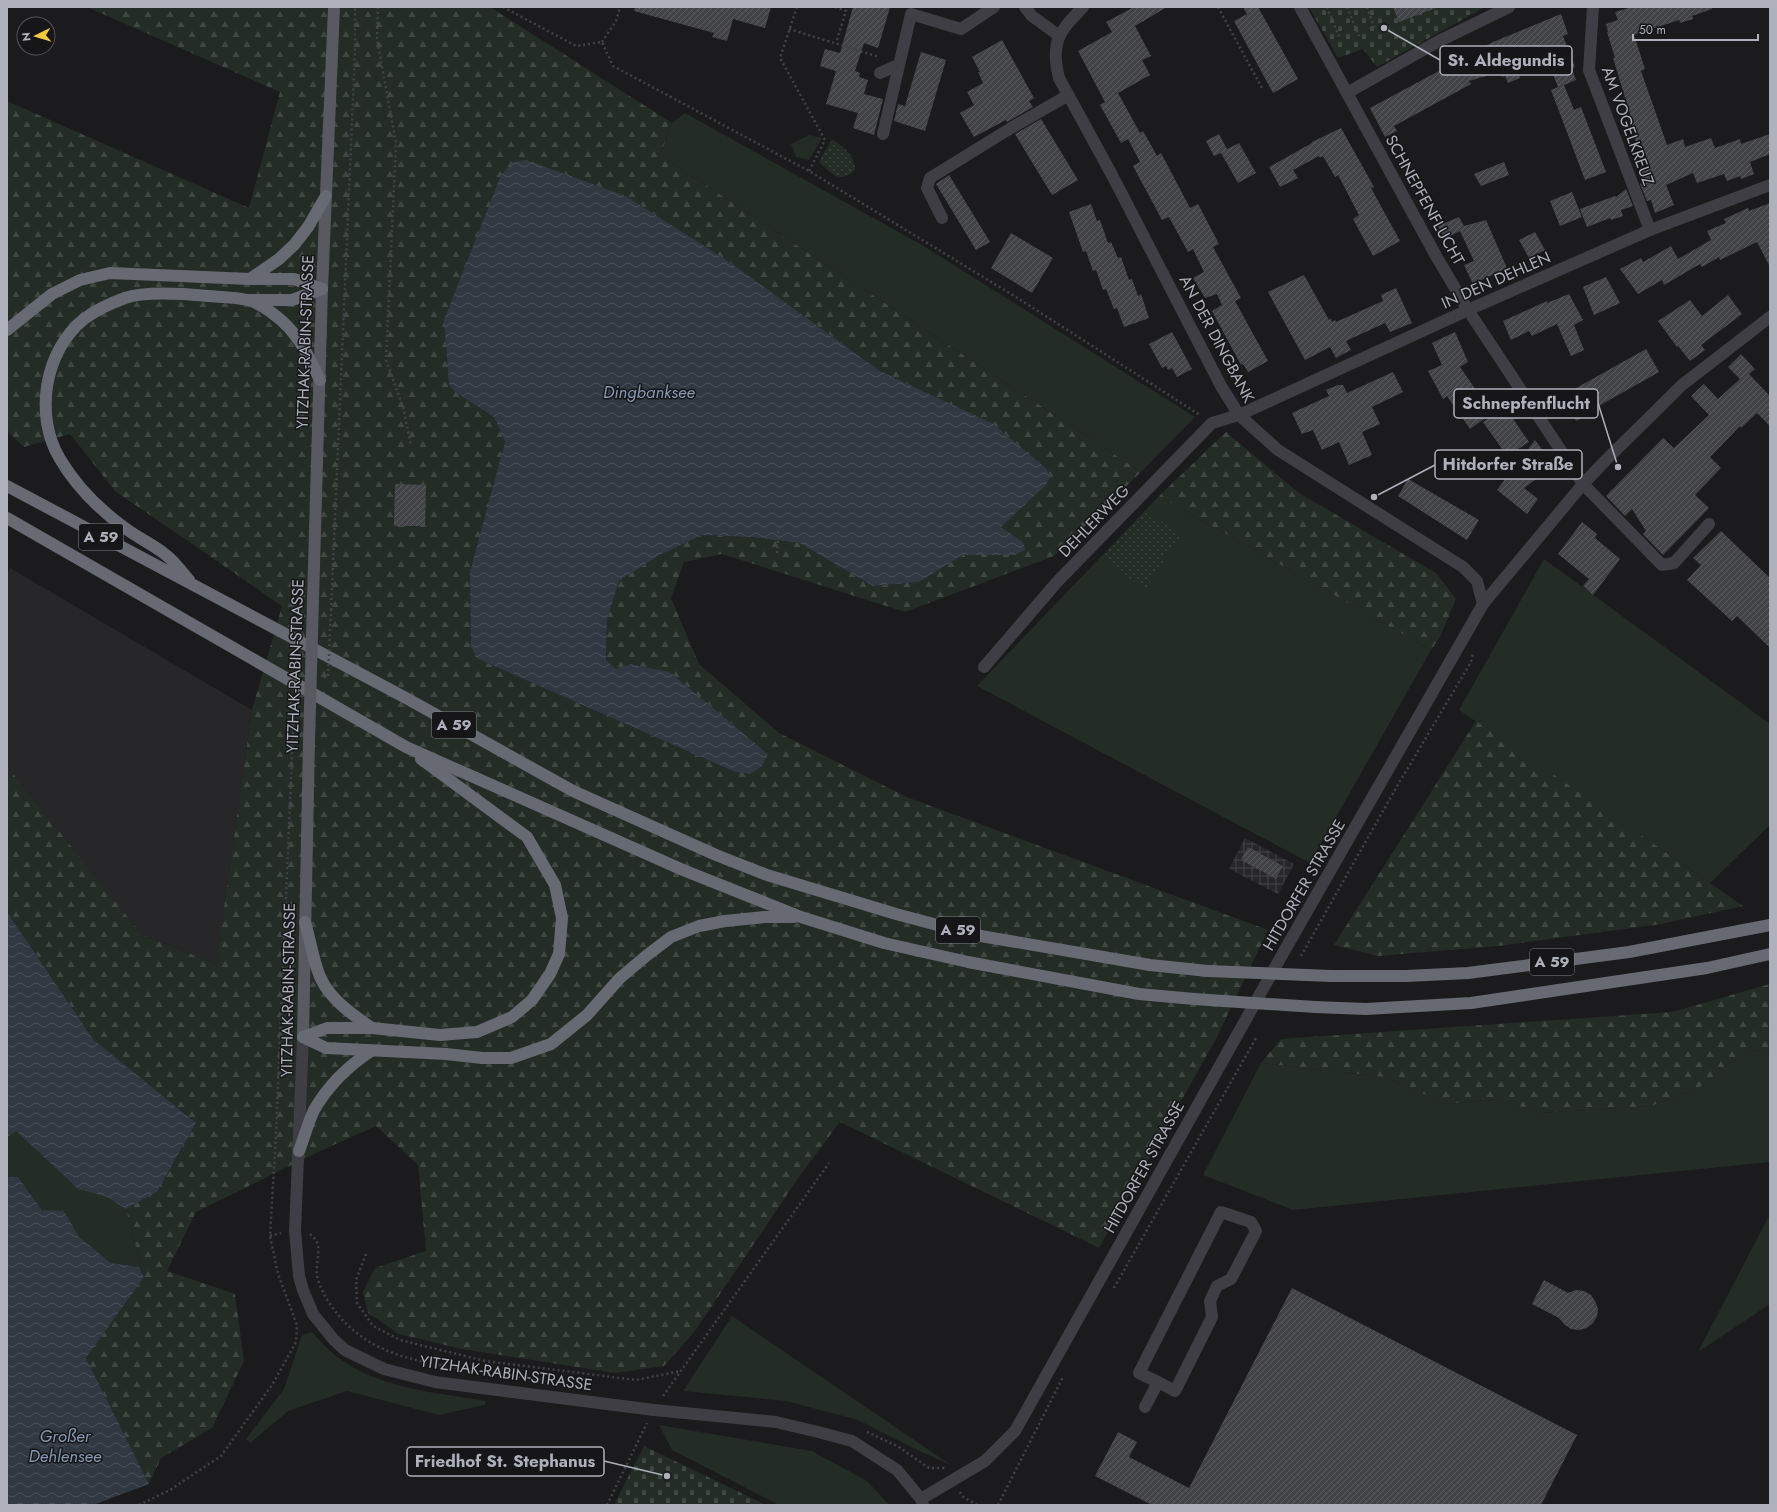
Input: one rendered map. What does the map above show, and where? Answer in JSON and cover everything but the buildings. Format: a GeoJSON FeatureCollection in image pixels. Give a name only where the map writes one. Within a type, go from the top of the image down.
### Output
{"type":"FeatureCollection","features":[{"type":"Feature","properties":{"kind":"highway"},"geometry":{"type":"LineString","coordinates":[[250,279],[279,259],[294,245],[308,227],[326,196]]}},
{"type":"Feature","properties":{"kind":"highway"},"geometry":{"type":"LineString","coordinates":[[7,330],[52,294],[80,280],[110,273],[250,279],[294,279],[322,289]]}},
{"type":"Feature","properties":{"kind":"highway"},"geometry":{"type":"LineString","coordinates":[[196,587],[167,556],[125,528],[81,489],[59,459],[47,430],[45,406],[48,380],[56,357],[74,329],[84,320],[108,304],[127,297],[159,294],[185,294],[249,300],[292,300],[322,289]]}},
{"type":"Feature","properties":{"kind":"highway"},"geometry":{"type":"LineString","coordinates":[[249,300],[282,321],[294,334],[308,356],[320,380]]}},
{"type":"Feature","properties":{"kind":"highway","name":"A 59"},"geometry":{"type":"LineString","coordinates":[[7,486],[406,698],[573,791],[716,855],[767,875],[896,914],[975,935],[1150,965],[1208,971],[1331,976],[1406,976],[1468,973],[1629,952],[1770,926]]}},
{"type":"Feature","properties":{"kind":"highway","name":"A 59"},"geometry":{"type":"LineString","coordinates":[[7,518],[406,747],[683,870],[801,917],[884,944],[968,962],[1139,994],[1315,1007],[1366,1009],[1471,1003],[1707,968],[1770,954]]}},
{"type":"Feature","properties":{"kind":"highway"},"geometry":{"type":"LineString","coordinates":[[303,1037],[327,1028],[372,1028],[440,1035],[477,1032],[512,1017],[532,1000],[550,974],[559,954],[562,918],[555,884],[527,837],[456,786],[406,747]]}},
{"type":"Feature","properties":{"kind":"highway"},"geometry":{"type":"LineString","coordinates":[[303,1037],[326,1048],[446,1054],[482,1058],[511,1058],[551,1044],[587,1014],[625,974],[671,937],[699,926],[725,921],[765,917],[801,917]]}},
{"type":"Feature","properties":{"kind":"highway"},"geometry":{"type":"LineString","coordinates":[[306,922],[320,978],[326,988],[351,1014],[372,1028]]}},
{"type":"Feature","properties":{"kind":"highway"},"geometry":{"type":"LineString","coordinates":[[299,1151],[314,1111],[341,1074],[358,1059],[371,1051]]}},
{"type":"Feature","properties":{"kind":"main road","name":"YITZHAK-RABIN-STRASSE"},"geometry":{"type":"LineString","coordinates":[[303,1037],[309,741],[322,289],[334,7]]}},
{"type":"Feature","properties":{"kind":"street"},"geometry":{"type":"LineString","coordinates":[[883,134],[911,10],[961,29],[994,7]]}},
{"type":"Feature","properties":{"kind":"street"},"geometry":{"type":"LineString","coordinates":[[1025,7],[1032,16],[1058,36],[1083,7]]}},
{"type":"Feature","properties":{"kind":"street","name":"SCHNEPFENFLUCHT"},"geometry":{"type":"LineString","coordinates":[[1300,7],[1468,310],[1583,484],[1662,565],[1674,563],[1709,524]]}},
{"type":"Feature","properties":{"kind":"street"},"geometry":{"type":"LineString","coordinates":[[1347,93],[1436,42],[1509,7]]}},
{"type":"Feature","properties":{"kind":"street","name":"AM VOGELKREUZ"},"geometry":{"type":"LineString","coordinates":[[1593,7],[1589,70],[1650,230]]}},
{"type":"Feature","properties":{"kind":"street","name":"AN DER DINGBANK"},"geometry":{"type":"LineString","coordinates":[[1058,36],[1055,49],[1055,63],[1059,78],[1067,96],[1112,175],[1221,386],[1239,415],[1278,450],[1463,567],[1477,581],[1483,604]]}},
{"type":"Feature","properties":{"kind":"street"},"geometry":{"type":"LineString","coordinates":[[880,73],[898,65]]}},
{"type":"Feature","properties":{"kind":"street"},"geometry":{"type":"LineString","coordinates":[[942,218],[927,188],[930,178],[1011,128],[1067,96]]}},
{"type":"Feature","properties":{"kind":"street","name":"IN DEN DEHLEN"},"geometry":{"type":"LineString","coordinates":[[1239,415],[1468,310],[1650,230],[1770,185]]}},
{"type":"Feature","properties":{"kind":"street","name":"HITDORFER STRASSE"},"geometry":{"type":"LineString","coordinates":[[922,1502],[952,1480],[985,1461],[1015,1431],[1262,989],[1483,604],[1583,484],[1606,459],[1682,385],[1770,317]]}},
{"type":"Feature","properties":{"kind":"street","name":"DEHLERWEG"},"geometry":{"type":"LineString","coordinates":[[984,667],[1057,582],[1212,423],[1239,415]]}},
{"type":"Feature","properties":{"kind":"street","name":"YITZHAK-RABIN-STRASSE"},"geometry":{"type":"LineString","coordinates":[[303,1037],[295,1231],[299,1276],[302,1290],[313,1314],[334,1340],[345,1350],[384,1369],[435,1382],[654,1410],[776,1422],[852,1441],[897,1470],[922,1502]]}},
{"type":"Feature","properties":{"kind":"street"},"geometry":{"type":"LineString","coordinates":[[1221,1212],[1251,1222],[1256,1231],[1231,1279],[1217,1286],[1210,1301],[1212,1317],[1175,1391],[1158,1382],[1139,1373],[1221,1212]]}},
{"type":"Feature","properties":{"kind":"street"},"geometry":{"type":"LineString","coordinates":[[1145,1407],[1158,1382]]}},
{"type":"Feature","properties":{"kind":"path"},"geometry":{"type":"LineString","coordinates":[[331,610],[355,7]]}},
{"type":"Feature","properties":{"kind":"path"},"geometry":{"type":"LineString","coordinates":[[378,7],[377,39],[396,144],[386,360],[403,407],[411,446]]}},
{"type":"Feature","properties":{"kind":"path"},"geometry":{"type":"LineString","coordinates":[[503,7],[576,46],[602,42],[616,21],[620,7]]}},
{"type":"Feature","properties":{"kind":"path"},"geometry":{"type":"LineString","coordinates":[[797,7],[780,58],[825,140],[809,171]]}},
{"type":"Feature","properties":{"kind":"path"},"geometry":{"type":"LineString","coordinates":[[835,7],[846,11],[836,43]]}},
{"type":"Feature","properties":{"kind":"path"},"geometry":{"type":"LineString","coordinates":[[1218,7],[1263,90]]}},
{"type":"Feature","properties":{"kind":"path"},"geometry":{"type":"LineString","coordinates":[[1328,7],[1340,39]]}},
{"type":"Feature","properties":{"kind":"path"},"geometry":{"type":"LineString","coordinates":[[1347,7],[1359,36]]}},
{"type":"Feature","properties":{"kind":"path"},"geometry":{"type":"LineString","coordinates":[[1367,7],[1375,29]]}},
{"type":"Feature","properties":{"kind":"path"},"geometry":{"type":"LineString","coordinates":[[790,29],[876,56],[880,73]]}},
{"type":"Feature","properties":{"kind":"path"},"geometry":{"type":"LineString","coordinates":[[602,42],[613,66],[809,171],[1016,297],[1212,423]]}},
{"type":"Feature","properties":{"kind":"path"},"geometry":{"type":"LineString","coordinates":[[777,553],[779,523]]}},
{"type":"Feature","properties":{"kind":"path"},"geometry":{"type":"LineString","coordinates":[[139,1505],[170,1490],[221,1456],[272,1385],[296,1342],[297,1325],[278,1274],[270,1236],[276,1132],[293,731]]}},
{"type":"Feature","properties":{"kind":"path"},"geometry":{"type":"LineString","coordinates":[[1112,1292],[1256,1038]]}},
{"type":"Feature","properties":{"kind":"path"},"geometry":{"type":"LineString","coordinates":[[607,1505],[654,1410],[663,1396],[829,1163]]}},
{"type":"Feature","properties":{"kind":"path"},"geometry":{"type":"LineString","coordinates":[[270,1236],[295,1231],[310,1234],[317,1240],[319,1248],[318,1277],[324,1294],[332,1308],[346,1325],[378,1348],[395,1355],[422,1362],[548,1380]]}},
{"type":"Feature","properties":{"kind":"path"},"geometry":{"type":"LineString","coordinates":[[366,1254],[356,1280],[357,1303],[373,1326],[400,1340],[485,1362],[636,1380],[681,1371]]}},
{"type":"Feature","properties":{"kind":"path"},"geometry":{"type":"LineString","coordinates":[[998,1505],[1065,1374]]}},
{"type":"Feature","properties":{"kind":"path"},"geometry":{"type":"LineString","coordinates":[[656,1395],[671,1397]]}},
{"type":"Feature","properties":{"kind":"path"},"geometry":{"type":"LineString","coordinates":[[862,1429],[899,1448],[929,1468],[944,1468],[962,1496],[978,1505]]}},
{"type":"Feature","properties":{"kind":"shaded area"},"geometry":{"type":"Polygon","coordinates":[[[10,568],[252,710],[216,964],[142,935],[7,766],[7,574],[10,568]]]}},
{"type":"Feature","properties":{"kind":"shaded area"},"geometry":{"type":"Polygon","coordinates":[[[1245,838],[1294,864],[1278,894],[1229,869],[1245,838]]]}},
{"type":"Feature","properties":{"kind":"green space"},"geometry":{"type":"Polygon","coordinates":[[[87,7],[490,7],[672,123],[660,155],[1141,472],[1054,556],[905,612],[722,554],[684,562],[671,598],[699,664],[779,733],[909,798],[1268,930],[1217,1037],[1099,1248],[840,1122],[801,1174],[695,1331],[664,1366],[615,1373],[462,1349],[399,1334],[368,1313],[363,1292],[375,1268],[426,1251],[418,1165],[376,1126],[316,1153],[196,1212],[167,1271],[235,1294],[244,1361],[212,1428],[161,1458],[149,1484],[86,1358],[144,1277],[126,1209],[157,1192],[196,1123],[93,1039],[7,912],[7,766],[142,935],[216,964],[252,710],[282,606],[115,491],[70,434],[24,447],[7,431],[7,101],[249,208],[280,92],[87,7]],[[626,196],[494,417],[505,442],[495,484],[478,659],[735,772],[749,774],[768,754],[670,672],[630,664],[616,669],[606,660],[607,620],[619,581],[658,556],[702,535],[751,537],[799,543],[873,586],[919,582],[963,555],[1015,555],[1023,542],[1001,527],[1045,486],[1051,477],[1046,468],[992,423],[880,371],[731,263],[626,196]]]}},
{"type":"Feature","properties":{"kind":"green space"},"geometry":{"type":"Polygon","coordinates":[[[1309,7],[1485,7],[1377,67],[1363,49],[1338,58],[1309,7]]]}},
{"type":"Feature","properties":{"kind":"green space"},"geometry":{"type":"Polygon","coordinates":[[[685,113],[922,245],[1195,417],[1141,472],[660,155],[672,123],[685,113]]]}},
{"type":"Feature","properties":{"kind":"green space"},"geometry":{"type":"Polygon","coordinates":[[[809,135],[822,138],[809,160],[796,157],[791,144],[809,135]]]}},
{"type":"Feature","properties":{"kind":"green space"},"geometry":{"type":"Polygon","coordinates":[[[832,139],[848,152],[855,164],[855,170],[844,177],[836,176],[819,162],[832,139]]]}},
{"type":"Feature","properties":{"kind":"green space"},"geometry":{"type":"Polygon","coordinates":[[[1226,432],[1299,493],[1436,573],[1456,599],[1440,637],[1431,650],[1159,496],[1226,432]]]}},
{"type":"Feature","properties":{"kind":"green space"},"geometry":{"type":"Polygon","coordinates":[[[1159,496],[1431,650],[1310,863],[977,686],[1159,496]]]}},
{"type":"Feature","properties":{"kind":"green space"},"geometry":{"type":"Polygon","coordinates":[[[1147,512],[1181,534],[1145,590],[1102,557],[1147,512]]]}},
{"type":"Feature","properties":{"kind":"green space"},"geometry":{"type":"Polygon","coordinates":[[[1544,559],[1770,724],[1770,825],[1710,883],[1459,710],[1544,559]]]}},
{"type":"Feature","properties":{"kind":"green space"},"geometry":{"type":"Polygon","coordinates":[[[1476,721],[1743,906],[1661,924],[1498,946],[1378,956],[1334,945],[1476,721]]]}},
{"type":"Feature","properties":{"kind":"green space"},"geometry":{"type":"Polygon","coordinates":[[[1770,984],[1770,1048],[1741,1054],[1700,1087],[1651,1106],[1540,1113],[1498,1099],[1447,1104],[1385,1077],[1261,1063],[1281,1039],[1672,1012],[1770,984]]]}},
{"type":"Feature","properties":{"kind":"green space"},"geometry":{"type":"Polygon","coordinates":[[[1770,1048],[1770,1162],[1293,1210],[1203,1175],[1261,1063],[1385,1077],[1447,1104],[1498,1099],[1540,1113],[1651,1106],[1700,1087],[1741,1054],[1770,1048]]]}},
{"type":"Feature","properties":{"kind":"green space"},"geometry":{"type":"Polygon","coordinates":[[[16,1131],[78,1189],[107,1197],[126,1209],[144,1277],[139,1267],[111,1263],[79,1237],[64,1212],[42,1210],[18,1177],[7,1177],[7,1138],[16,1131]]]}},
{"type":"Feature","properties":{"kind":"green space"},"geometry":{"type":"Polygon","coordinates":[[[1770,1214],[1770,1304],[1698,1352],[1770,1214]]]}},
{"type":"Feature","properties":{"kind":"green space"},"geometry":{"type":"Polygon","coordinates":[[[732,1316],[951,1465],[917,1450],[858,1420],[786,1401],[683,1391],[732,1316]]]}},
{"type":"Feature","properties":{"kind":"green space"},"geometry":{"type":"Polygon","coordinates":[[[312,1332],[336,1356],[370,1376],[408,1388],[485,1401],[485,1405],[439,1415],[347,1391],[288,1411],[250,1443],[246,1439],[284,1389],[302,1335],[312,1332]]]}},
{"type":"Feature","properties":{"kind":"green space"},"geometry":{"type":"Polygon","coordinates":[[[659,1425],[812,1451],[867,1481],[889,1505],[779,1505],[672,1450],[659,1425]]]}},
{"type":"Feature","properties":{"kind":"green space"},"geometry":{"type":"Polygon","coordinates":[[[644,1446],[766,1505],[614,1505],[644,1446]]]}},
{"type":"Feature","properties":{"kind":"water","name":"Dingbanksee"},"geometry":{"type":"Polygon","coordinates":[[[526,160],[626,196],[731,263],[880,371],[992,423],[1046,468],[1051,477],[1045,486],[1001,527],[1023,542],[1025,550],[1015,555],[963,555],[919,582],[873,586],[799,543],[751,537],[702,535],[658,556],[619,581],[607,620],[606,660],[616,669],[630,664],[670,672],[768,754],[762,766],[750,774],[735,772],[478,659],[471,647],[470,572],[505,442],[494,417],[455,392],[449,384],[444,320],[501,175],[513,162],[526,160]]]}},
{"type":"Feature","properties":{"kind":"water"},"geometry":{"type":"Polygon","coordinates":[[[7,912],[93,1039],[196,1123],[157,1192],[126,1209],[107,1197],[78,1189],[16,1131],[7,1138],[7,912]]]}},
{"type":"Feature","properties":{"kind":"water","name":"Großer Dehlensee"},"geometry":{"type":"Polygon","coordinates":[[[7,1177],[18,1177],[42,1210],[64,1211],[79,1237],[111,1263],[139,1267],[144,1277],[86,1358],[149,1484],[93,1505],[7,1505],[7,1177]]]}},
{"type":"Feature","properties":{"kind":"place","name":"St. Aldegundis"},"geometry":{"type":"Point","coordinates":[1384,28]}},
{"type":"Feature","properties":{"kind":"place","name":"Schnepfenflucht"},"geometry":{"type":"Point","coordinates":[1618,467]}},
{"type":"Feature","properties":{"kind":"place","name":"Hitdorfer Straße"},"geometry":{"type":"Point","coordinates":[1374,497]}},
{"type":"Feature","properties":{"kind":"place","name":"Friedhof St. Stephanus"},"geometry":{"type":"Point","coordinates":[667,1476]}}]}
